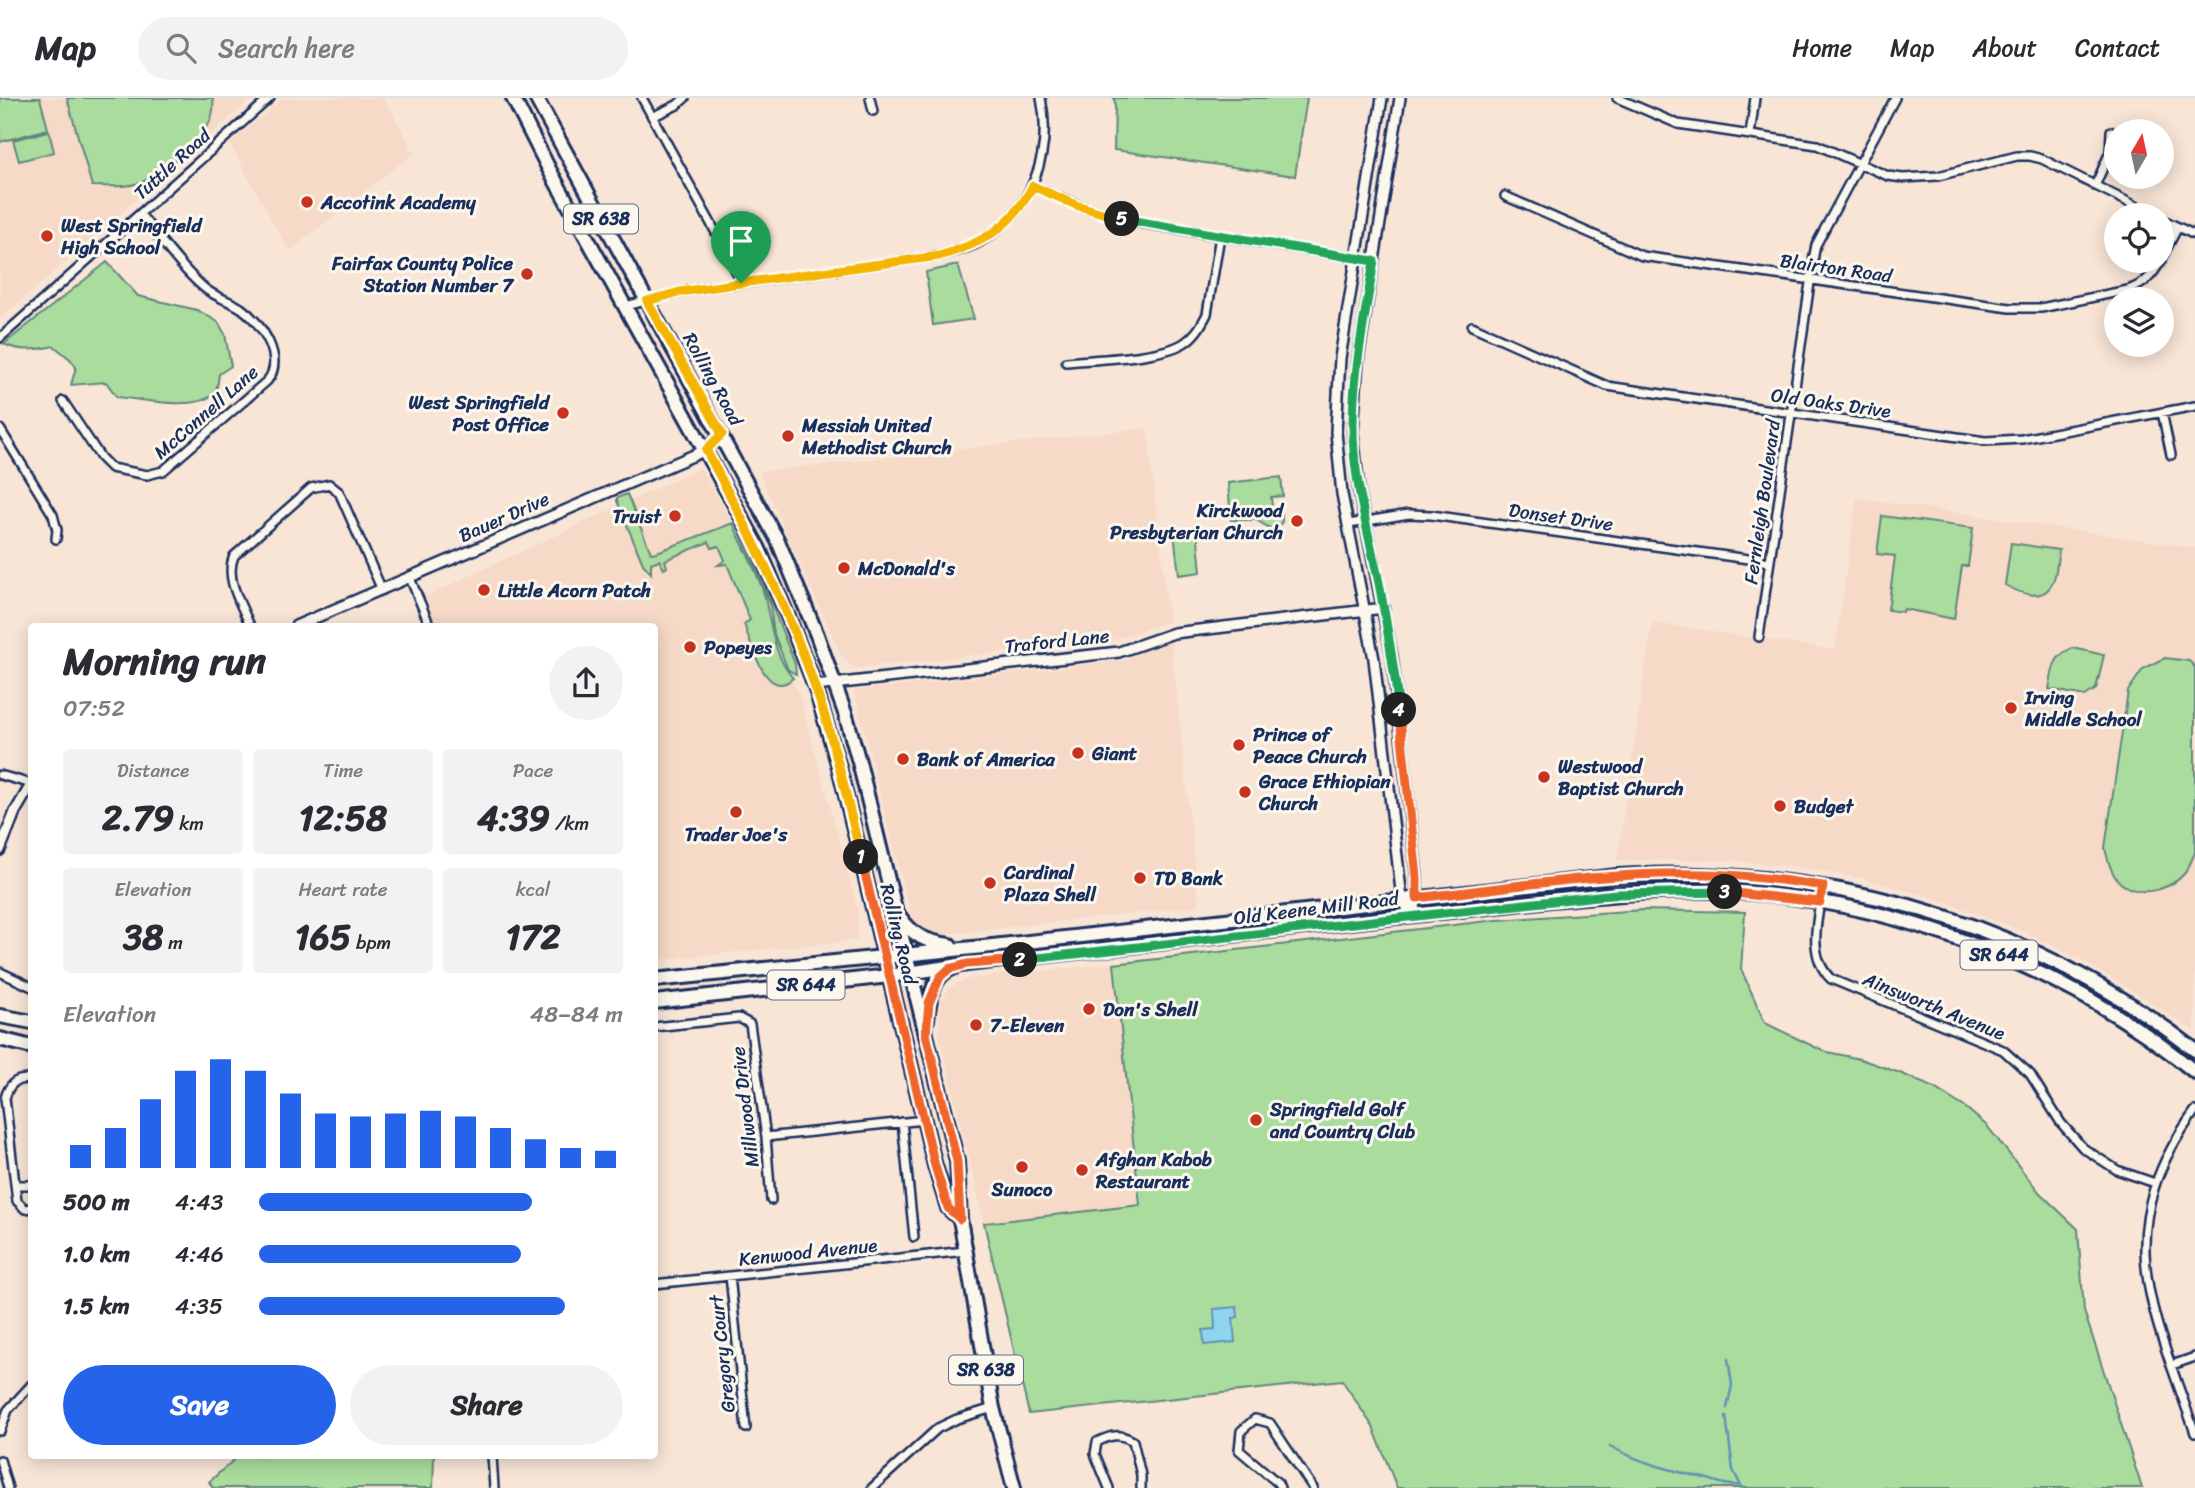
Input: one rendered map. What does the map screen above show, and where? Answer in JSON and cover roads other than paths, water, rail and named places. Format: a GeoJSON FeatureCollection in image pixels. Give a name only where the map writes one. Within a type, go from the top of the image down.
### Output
{"type":"FeatureCollection","features":[{"type":"Feature","properties":{"kind":"main road","name":"Rolling Road"},"geometry":{"type":"LineString","coordinates":[[513,98],[758,547],[815,686],[839,767],[935,1166],[948,1208],[960,1219]]}},
{"type":"Feature","properties":{"kind":"main road","name":"Rolling Road"},"geometry":{"type":"LineString","coordinates":[[536,98],[722,434],[778,541],[835,683],[859,762],[957,1161],[960,1219],[993,1408],[1014,1488]]}},
{"type":"Feature","properties":{"kind":"main road","name":"Old Keene Mill Road"},"geometry":{"type":"LineString","coordinates":[[658,979],[972,948],[1402,899],[1644,875],[1741,876],[1823,886],[1869,895],[1941,915],[2022,946],[2084,976],[2150,1016],[2195,1050]]}},
{"type":"Feature","properties":{"kind":"main road","name":"Old Keene Mill Road"},"geometry":{"type":"LineString","coordinates":[[658,1002],[889,976],[967,964],[1564,899],[1652,892],[1717,891],[1820,902],[1925,929],[1994,953],[2084,998],[2141,1032],[2195,1072]]}},
{"type":"Feature","properties":{"kind":"main road"},"geometry":{"type":"LineString","coordinates":[[894,910],[907,928],[919,937],[934,943],[972,948]]}},
{"type":"Feature","properties":{"kind":"main road"},"geometry":{"type":"LineString","coordinates":[[926,1034],[930,999],[940,977],[949,969],[967,964]]}},
{"type":"Feature","properties":{"kind":"main road"},"geometry":{"type":"LineString","coordinates":[[0,1016],[28,1022]]}},
{"type":"Feature","properties":{"kind":"main road"},"geometry":{"type":"LineString","coordinates":[[0,1039],[28,1046]]}},
{"type":"Feature","properties":{"kind":"street","name":"Tuttle Road"},"geometry":{"type":"LineString","coordinates":[[0,338],[270,98]]}},
{"type":"Feature","properties":{"kind":"street"},"geometry":{"type":"LineString","coordinates":[[642,98],[741,283]]}},
{"type":"Feature","properties":{"kind":"street"},"geometry":{"type":"LineString","coordinates":[[652,117],[677,106],[685,98]]}},
{"type":"Feature","properties":{"kind":"street"},"geometry":{"type":"LineString","coordinates":[[870,98],[873,111]]}},
{"type":"Feature","properties":{"kind":"street"},"geometry":{"type":"LineString","coordinates":[[626,306],[680,292],[939,256],[969,248],[1009,219],[1033,186],[1044,151],[1045,118],[1041,98]]}},
{"type":"Feature","properties":{"kind":"street"},"geometry":{"type":"LineString","coordinates":[[1382,98],[1339,367],[1335,416],[1339,472],[1380,699],[1402,899],[1412,916]]}},
{"type":"Feature","properties":{"kind":"street"},"geometry":{"type":"LineString","coordinates":[[1400,98],[1357,369],[1353,417],[1356,470],[1384,608],[1397,697],[1417,877],[1417,898],[1412,916]]}},
{"type":"Feature","properties":{"kind":"street"},"geometry":{"type":"LineString","coordinates":[[1617,98],[1678,124],[1817,145],[1888,176],[1919,179],[2017,156],[2029,156],[2042,159],[2130,203]]}},
{"type":"Feature","properties":{"kind":"street"},"geometry":{"type":"LineString","coordinates":[[1749,135],[1755,98]]}},
{"type":"Feature","properties":{"kind":"street","name":"Fernleigh Boulevard"},"geometry":{"type":"LineString","coordinates":[[1759,637],[1816,245],[1895,98]]}},
{"type":"Feature","properties":{"kind":"street"},"geometry":{"type":"LineString","coordinates":[[2095,186],[2104,166]]}},
{"type":"Feature","properties":{"kind":"street"},"geometry":{"type":"LineString","coordinates":[[1033,186],[1108,216],[1374,261]]}},
{"type":"Feature","properties":{"kind":"street","name":"Blairton Road"},"geometry":{"type":"LineString","coordinates":[[1505,196],[1642,256],[2027,309],[2128,290],[2142,285],[2153,273]]}},
{"type":"Feature","properties":{"kind":"street","name":"McConnell Lane"},"geometry":{"type":"LineString","coordinates":[[63,401],[107,465],[120,472],[153,475],[163,471],[267,381],[274,371],[273,352],[253,319],[240,307],[215,296],[202,286],[140,214]]}},
{"type":"Feature","properties":{"kind":"street"},"geometry":{"type":"LineString","coordinates":[[2174,225],[2195,235]]}},
{"type":"Feature","properties":{"kind":"street","name":"Blairton Road"},"geometry":{"type":"LineString","coordinates":[[2174,235],[2178,227]]}},
{"type":"Feature","properties":{"kind":"street"},"geometry":{"type":"LineString","coordinates":[[1066,362],[1164,352],[1189,340],[1202,325],[1207,314],[1220,236]]}},
{"type":"Feature","properties":{"kind":"street","name":"Old Oaks Drive"},"geometry":{"type":"LineString","coordinates":[[1472,326],[1608,386],[1999,442],[2195,406]]}},
{"type":"Feature","properties":{"kind":"street"},"geometry":{"type":"LineString","coordinates":[[2162,412],[2171,455]]}},
{"type":"Feature","properties":{"kind":"street"},"geometry":{"type":"LineString","coordinates":[[0,429],[53,515],[57,530],[56,539]]}},
{"type":"Feature","properties":{"kind":"street","name":"Bauer Drive"},"geometry":{"type":"LineString","coordinates":[[303,623],[706,450],[722,434]]}},
{"type":"Feature","properties":{"kind":"street"},"geometry":{"type":"LineString","coordinates":[[249,623],[231,579],[229,567],[234,556],[311,488],[320,484],[329,484],[339,492],[382,590]]}},
{"type":"Feature","properties":{"kind":"street","name":"Donset Drive"},"geometry":{"type":"LineString","coordinates":[[1349,524],[1409,514],[1444,516],[1770,562]]}},
{"type":"Feature","properties":{"kind":"street"},"geometry":{"type":"LineString","coordinates":[[410,578],[429,623]]}},
{"type":"Feature","properties":{"kind":"street","name":"Traford Lane"},"geometry":{"type":"LineString","coordinates":[[815,686],[1119,652],[1174,632],[1384,608]]}},
{"type":"Feature","properties":{"kind":"street"},"geometry":{"type":"LineString","coordinates":[[0,775],[28,783]]}},
{"type":"Feature","properties":{"kind":"street"},"geometry":{"type":"LineString","coordinates":[[0,850],[15,812],[28,789]]}},
{"type":"Feature","properties":{"kind":"street","name":"Ainsworth Avenue"},"geometry":{"type":"LineString","coordinates":[[1823,886],[1815,942],[1816,957],[1831,979],[2003,1050],[2030,1074],[2061,1123],[2083,1147],[2117,1170],[2155,1183]]}},
{"type":"Feature","properties":{"kind":"street"},"geometry":{"type":"LineString","coordinates":[[0,972],[28,985]]}},
{"type":"Feature","properties":{"kind":"street","name":"Millwood Drive"},"geometry":{"type":"LineString","coordinates":[[658,1027],[739,1018],[750,1024],[766,1137],[771,1200]]}},
{"type":"Feature","properties":{"kind":"street"},"geometry":{"type":"LineString","coordinates":[[28,1080],[17,1080],[10,1085],[5,1098],[17,1201],[28,1209]]}},
{"type":"Feature","properties":{"kind":"street"},"geometry":{"type":"LineString","coordinates":[[2195,1111],[2168,1152],[2155,1183],[2147,1219],[2144,1267],[2150,1303],[2195,1433]]}},
{"type":"Feature","properties":{"kind":"street"},"geometry":{"type":"LineString","coordinates":[[766,1137],[925,1120]]}},
{"type":"Feature","properties":{"kind":"street"},"geometry":{"type":"LineString","coordinates":[[902,1122],[914,1237]]}},
{"type":"Feature","properties":{"kind":"street"},"geometry":{"type":"LineString","coordinates":[[15,1185],[28,1185]]}},
{"type":"Feature","properties":{"kind":"street","name":"Kenwood Avenue"},"geometry":{"type":"LineString","coordinates":[[658,1284],[966,1251]]}},
{"type":"Feature","properties":{"kind":"street","name":"Gregory Court"},"geometry":{"type":"LineString","coordinates":[[730,1276],[746,1428]]}},
{"type":"Feature","properties":{"kind":"street"},"geometry":{"type":"LineString","coordinates":[[2172,1365],[2195,1357]]}},
{"type":"Feature","properties":{"kind":"street"},"geometry":{"type":"LineString","coordinates":[[0,1431],[8,1410],[28,1388]]}},
{"type":"Feature","properties":{"kind":"street"},"geometry":{"type":"LineString","coordinates":[[878,1486],[938,1428],[993,1408]]}},
{"type":"Feature","properties":{"kind":"street"},"geometry":{"type":"LineString","coordinates":[[1280,1488],[1278,1483],[1239,1450],[1241,1431],[1255,1419],[1270,1423],[1312,1488]]}},
{"type":"Feature","properties":{"kind":"street"},"geometry":{"type":"LineString","coordinates":[[1109,1488],[1095,1454],[1097,1443],[1111,1435],[1124,1436],[1133,1441],[1141,1475],[1141,1488]]}},
{"type":"Feature","properties":{"kind":"street"},"geometry":{"type":"LineString","coordinates":[[492,1459],[494,1488]]}},
{"type":"Feature","properties":{"kind":"street"},"geometry":{"type":"LineString","coordinates":[[0,1460],[8,1488]]}},
{"type":"Feature","properties":{"kind":"water"},"geometry":{"type":"Polygon","coordinates":[[[1237,1307],[1238,1317],[1233,1318],[1235,1342],[1204,1345],[1203,1330],[1215,1329],[1214,1309],[1237,1307]]]}},
{"type":"Feature","properties":{"kind":"waterway"},"geometry":{"type":"LineString","coordinates":[[1727,1408],[1732,1385],[1728,1359]]}},
{"type":"Feature","properties":{"kind":"waterway"},"geometry":{"type":"LineString","coordinates":[[1726,1416],[1733,1470],[1742,1488]]}},
{"type":"Feature","properties":{"kind":"waterway"},"geometry":{"type":"LineString","coordinates":[[1610,1446],[1656,1465],[1730,1485],[1741,1485]]}},
{"type":"Feature","properties":{"kind":"place","name":"Accotink Academy"},"geometry":{"type":"Point","coordinates":[307,202]}},
{"type":"Feature","properties":{"kind":"place","name":"West Springfield High School"},"geometry":{"type":"Point","coordinates":[47,236]}},
{"type":"Feature","properties":{"kind":"place","name":"Fairfax County Police Station Number 7"},"geometry":{"type":"Point","coordinates":[527,274]}},
{"type":"Feature","properties":{"kind":"place","name":"West Springfield Post Office"},"geometry":{"type":"Point","coordinates":[563,413]}},
{"type":"Feature","properties":{"kind":"place","name":"Messiah United Methodist Church"},"geometry":{"type":"Point","coordinates":[788,436]}},
{"type":"Feature","properties":{"kind":"place","name":"Truist"},"geometry":{"type":"Point","coordinates":[675,516]}},
{"type":"Feature","properties":{"kind":"place","name":"Kirckwood Presbyterian Church"},"geometry":{"type":"Point","coordinates":[1297,521]}},
{"type":"Feature","properties":{"kind":"place","name":"McDonald's"},"geometry":{"type":"Point","coordinates":[844,568]}},
{"type":"Feature","properties":{"kind":"place","name":"Little Acorn Patch"},"geometry":{"type":"Point","coordinates":[484,590]}},
{"type":"Feature","properties":{"kind":"place","name":"Popeyes"},"geometry":{"type":"Point","coordinates":[690,647]}},
{"type":"Feature","properties":{"kind":"place","name":"Irving Middle School"},"geometry":{"type":"Point","coordinates":[2011,708]}},
{"type":"Feature","properties":{"kind":"place","name":"Prince of Peace Church"},"geometry":{"type":"Point","coordinates":[1239,745]}},
{"type":"Feature","properties":{"kind":"place","name":"Giant"},"geometry":{"type":"Point","coordinates":[1078,753]}},
{"type":"Feature","properties":{"kind":"place","name":"Bank of America"},"geometry":{"type":"Point","coordinates":[903,759]}},
{"type":"Feature","properties":{"kind":"place","name":"Westwood Baptist Church"},"geometry":{"type":"Point","coordinates":[1544,777]}},
{"type":"Feature","properties":{"kind":"place","name":"Grace Ethiopian Church"},"geometry":{"type":"Point","coordinates":[1245,792]}},
{"type":"Feature","properties":{"kind":"place","name":"Budget"},"geometry":{"type":"Point","coordinates":[1780,806]}},
{"type":"Feature","properties":{"kind":"place","name":"Trader Joe's"},"geometry":{"type":"Point","coordinates":[736,812]}},
{"type":"Feature","properties":{"kind":"place","name":"TD Bank"},"geometry":{"type":"Point","coordinates":[1140,878]}},
{"type":"Feature","properties":{"kind":"place","name":"Cardinal Plaza Shell"},"geometry":{"type":"Point","coordinates":[990,883]}},
{"type":"Feature","properties":{"kind":"place","name":"Don's Shell"},"geometry":{"type":"Point","coordinates":[1089,1009]}},
{"type":"Feature","properties":{"kind":"place","name":"7-Eleven"},"geometry":{"type":"Point","coordinates":[976,1025]}},
{"type":"Feature","properties":{"kind":"place","name":"Springfield Golf and Country Club"},"geometry":{"type":"Point","coordinates":[1256,1120]}},
{"type":"Feature","properties":{"kind":"place","name":"Sunoco"},"geometry":{"type":"Point","coordinates":[1022,1167]}},
{"type":"Feature","properties":{"kind":"place","name":"Afghan Kabob Restaurant"},"geometry":{"type":"Point","coordinates":[1082,1170]}}]}
